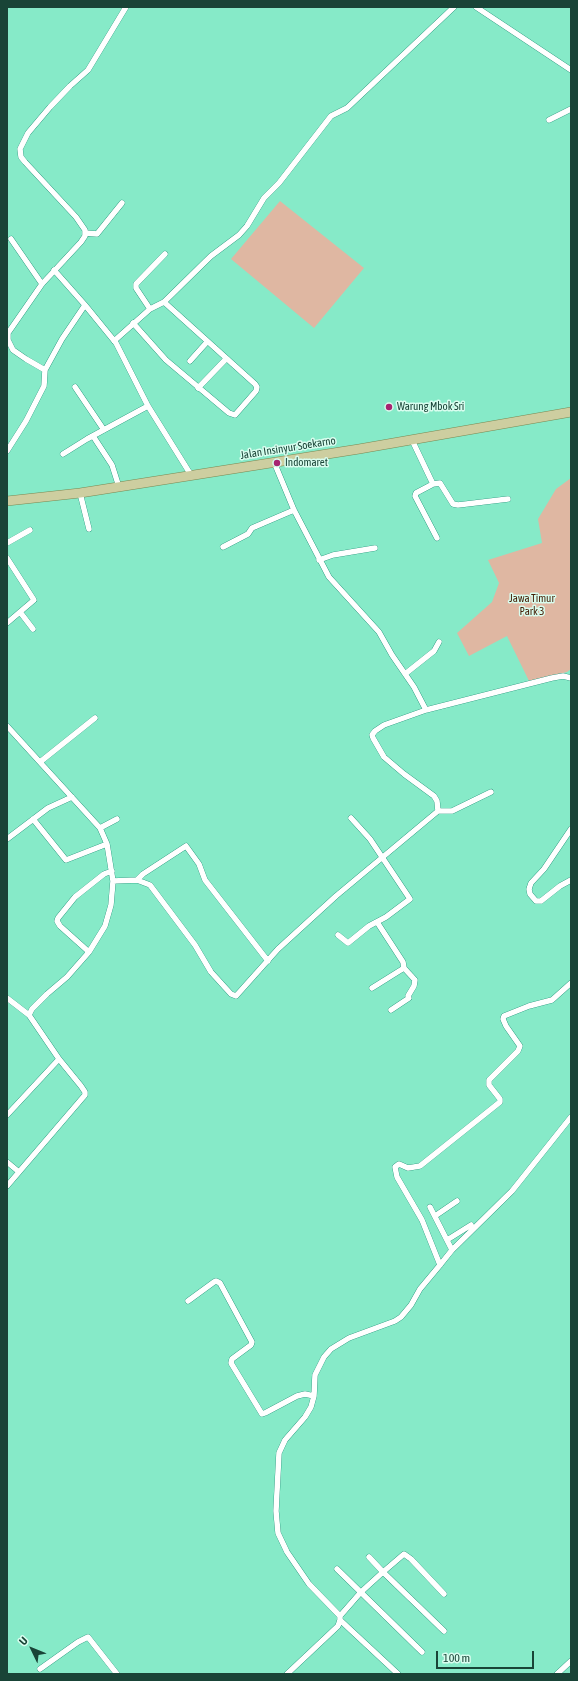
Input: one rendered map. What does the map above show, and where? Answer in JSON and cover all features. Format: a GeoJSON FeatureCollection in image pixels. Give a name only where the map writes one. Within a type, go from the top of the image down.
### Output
{"type":"FeatureCollection","features":[{"type":"Feature","properties":{"kind":"main road","name":"Jalan Insinyur Soekarno"},"geometry":{"type":"LineString","coordinates":[[7,501],[119,487],[412,440],[571,412]]}},
{"type":"Feature","properties":{"kind":"street"},"geometry":{"type":"LineString","coordinates":[[45,370],[13,350],[8,339],[10,329],[42,284],[81,242],[85,233],[84,226],[21,157],[20,149],[28,133],[50,107],[92,64],[126,7]]}},
{"type":"Feature","properties":{"kind":"street"},"geometry":{"type":"LineString","coordinates":[[114,341],[150,309],[164,302],[211,256],[239,235],[247,226],[264,198],[279,183],[331,116],[347,108],[454,7]]}},
{"type":"Feature","properties":{"kind":"street"},"geometry":{"type":"LineString","coordinates":[[476,7],[571,70]]}},
{"type":"Feature","properties":{"kind":"street"},"geometry":{"type":"LineString","coordinates":[[549,120],[571,109]]}},
{"type":"Feature","properties":{"kind":"street"},"geometry":{"type":"LineString","coordinates":[[85,233],[97,234],[122,203]]}},
{"type":"Feature","properties":{"kind":"street"},"geometry":{"type":"LineString","coordinates":[[11,239],[42,284]]}},
{"type":"Feature","properties":{"kind":"street"},"geometry":{"type":"LineString","coordinates":[[150,309],[136,284],[165,254]]}},
{"type":"Feature","properties":{"kind":"street"},"geometry":{"type":"LineString","coordinates":[[54,270],[114,341],[148,406],[191,475]]}},
{"type":"Feature","properties":{"kind":"street"},"geometry":{"type":"LineString","coordinates":[[133,323],[166,360],[198,388],[229,413],[235,416],[256,391],[257,387],[164,302]]}},
{"type":"Feature","properties":{"kind":"street"},"geometry":{"type":"LineString","coordinates":[[7,450],[26,421],[44,386],[45,370],[62,339],[85,305]]}},
{"type":"Feature","properties":{"kind":"street"},"geometry":{"type":"LineString","coordinates":[[190,361],[207,342]]}},
{"type":"Feature","properties":{"kind":"street"},"geometry":{"type":"LineString","coordinates":[[7,354],[13,350]]}},
{"type":"Feature","properties":{"kind":"street"},"geometry":{"type":"LineString","coordinates":[[198,388],[226,359]]}},
{"type":"Feature","properties":{"kind":"street"},"geometry":{"type":"LineString","coordinates":[[75,387],[104,430]]}},
{"type":"Feature","properties":{"kind":"street"},"geometry":{"type":"LineString","coordinates":[[63,454],[148,406]]}},
{"type":"Feature","properties":{"kind":"street"},"geometry":{"type":"LineString","coordinates":[[93,436],[112,465],[119,487]]}},
{"type":"Feature","properties":{"kind":"street"},"geometry":{"type":"LineString","coordinates":[[412,440],[433,484]]}},
{"type":"Feature","properties":{"kind":"street"},"geometry":{"type":"LineString","coordinates":[[274,462],[294,510],[319,560],[336,586],[379,632],[414,687],[426,710]]}},
{"type":"Feature","properties":{"kind":"street"},"geometry":{"type":"LineString","coordinates":[[437,538],[415,496],[416,493],[433,484],[440,483],[452,502],[456,505],[508,499]]}},
{"type":"Feature","properties":{"kind":"street"},"geometry":{"type":"LineString","coordinates":[[80,493],[89,530]]}},
{"type":"Feature","properties":{"kind":"street"},"geometry":{"type":"LineString","coordinates":[[223,547],[248,534],[252,528],[294,510]]}},
{"type":"Feature","properties":{"kind":"street"},"geometry":{"type":"LineString","coordinates":[[7,543],[30,530]]}},
{"type":"Feature","properties":{"kind":"street"},"geometry":{"type":"LineString","coordinates":[[319,560],[332,555],[375,548]]}},
{"type":"Feature","properties":{"kind":"street"},"geometry":{"type":"LineString","coordinates":[[7,558],[34,600],[7,623]]}},
{"type":"Feature","properties":{"kind":"street"},"geometry":{"type":"LineString","coordinates":[[20,612],[33,629]]}},
{"type":"Feature","properties":{"kind":"street"},"geometry":{"type":"LineString","coordinates":[[405,674],[434,651],[439,642]]}},
{"type":"Feature","properties":{"kind":"street"},"geometry":{"type":"LineString","coordinates":[[438,811],[437,801],[434,796],[384,757],[372,735],[375,731],[426,710],[552,678],[564,676],[571,678]]}},
{"type":"Feature","properties":{"kind":"street"},"geometry":{"type":"LineString","coordinates":[[40,762],[95,718]]}},
{"type":"Feature","properties":{"kind":"street"},"geometry":{"type":"LineString","coordinates":[[7,726],[100,828],[107,844],[113,880],[111,905],[106,926],[89,952],[67,978],[47,994],[32,1009],[29,1015]]}},
{"type":"Feature","properties":{"kind":"street"},"geometry":{"type":"LineString","coordinates":[[113,880],[137,880],[150,885],[195,946],[211,972],[232,994],[236,996],[278,949],[382,856],[438,811],[452,811],[490,792]]}},
{"type":"Feature","properties":{"kind":"street"},"geometry":{"type":"LineString","coordinates":[[7,839],[48,808],[72,797]]}},
{"type":"Feature","properties":{"kind":"street"},"geometry":{"type":"LineString","coordinates":[[338,935],[348,943],[365,929],[410,898],[370,839],[351,818]]}},
{"type":"Feature","properties":{"kind":"street"},"geometry":{"type":"LineString","coordinates":[[33,819],[66,860],[107,844]]}},
{"type":"Feature","properties":{"kind":"street"},"geometry":{"type":"LineString","coordinates":[[100,828],[118,819]]}},
{"type":"Feature","properties":{"kind":"street"},"geometry":{"type":"LineString","coordinates":[[571,829],[544,869],[531,883],[529,889],[530,894],[536,901],[541,901],[560,886],[571,880]]}},
{"type":"Feature","properties":{"kind":"street"},"geometry":{"type":"LineString","coordinates":[[137,880],[143,874],[186,846],[199,864],[205,880],[268,961]]}},
{"type":"Feature","properties":{"kind":"street"},"geometry":{"type":"LineString","coordinates":[[89,952],[60,926],[57,921],[75,897],[104,874],[112,871]]}},
{"type":"Feature","properties":{"kind":"street"},"geometry":{"type":"LineString","coordinates":[[377,922],[415,980],[414,986],[408,996],[409,998],[390,1010]]}},
{"type":"Feature","properties":{"kind":"street"},"geometry":{"type":"LineString","coordinates":[[372,988],[404,965]]}},
{"type":"Feature","properties":{"kind":"street"},"geometry":{"type":"LineString","coordinates":[[440,1265],[422,1220],[397,1177],[395,1166],[399,1164],[408,1168],[420,1166],[500,1102],[500,1099],[489,1085],[489,1080],[518,1051],[520,1046],[506,1026],[504,1016],[529,1006],[552,1000],[571,983]]}},
{"type":"Feature","properties":{"kind":"street"},"geometry":{"type":"LineString","coordinates":[[7,998],[29,1015],[59,1059],[82,1086],[85,1092],[85,1095],[7,1186]]}},
{"type":"Feature","properties":{"kind":"street"},"geometry":{"type":"LineString","coordinates":[[7,1115],[59,1059]]}},
{"type":"Feature","properties":{"kind":"street"},"geometry":{"type":"LineString","coordinates":[[398,1674],[340,1618],[309,1584],[287,1552],[278,1533],[276,1510],[279,1453],[285,1440],[305,1418],[314,1396],[315,1375],[318,1366],[331,1350],[349,1338],[395,1321],[401,1317],[411,1305],[420,1289],[452,1250],[512,1192],[571,1117]]}},
{"type":"Feature","properties":{"kind":"street"},"geometry":{"type":"LineString","coordinates":[[7,1162],[19,1172]]}},
{"type":"Feature","properties":{"kind":"street"},"geometry":{"type":"LineString","coordinates":[[435,1216],[457,1201]]}},
{"type":"Feature","properties":{"kind":"street"},"geometry":{"type":"LineString","coordinates":[[430,1207],[452,1250]]}},
{"type":"Feature","properties":{"kind":"street"},"geometry":{"type":"LineString","coordinates":[[447,1240],[471,1225]]}},
{"type":"Feature","properties":{"kind":"street"},"geometry":{"type":"LineString","coordinates":[[188,1301],[214,1282],[216,1281],[220,1283],[252,1342],[250,1347],[231,1362],[260,1412],[265,1414],[297,1396],[305,1394],[314,1396]]}},
{"type":"Feature","properties":{"kind":"street"},"geometry":{"type":"LineString","coordinates":[[287,1674],[338,1626],[340,1618],[361,1592],[404,1554],[411,1559],[444,1594]]}},
{"type":"Feature","properties":{"kind":"street"},"geometry":{"type":"LineString","coordinates":[[369,1557],[382,1572],[444,1631]]}},
{"type":"Feature","properties":{"kind":"street"},"geometry":{"type":"LineString","coordinates":[[337,1569],[422,1652]]}},
{"type":"Feature","properties":{"kind":"street"},"geometry":{"type":"LineString","coordinates":[[40,1669],[78,1642],[88,1638],[117,1674]]}},
{"type":"Feature","properties":{"kind":"street"},"geometry":{"type":"LineString","coordinates":[[557,1674],[571,1661]]}},
{"type":"Feature","properties":{"kind":"green space"},"geometry":{"type":"Polygon","coordinates":[[[280,201],[364,268],[314,328],[231,259],[280,201]]]}},
{"type":"Feature","properties":{"kind":"green space","name":"Jawa Timur Park 3"},"geometry":{"type":"Polygon","coordinates":[[[571,478],[571,669],[567,672],[529,681],[507,636],[469,656],[457,633],[492,602],[499,583],[488,560],[542,543],[538,519],[556,489],[571,478]]]}},
{"type":"Feature","properties":{"kind":"place","name":"Warung Mbok Sri"},"geometry":{"type":"Point","coordinates":[389,407]}},
{"type":"Feature","properties":{"kind":"place","name":"Indomaret"},"geometry":{"type":"Point","coordinates":[277,463]}}]}
